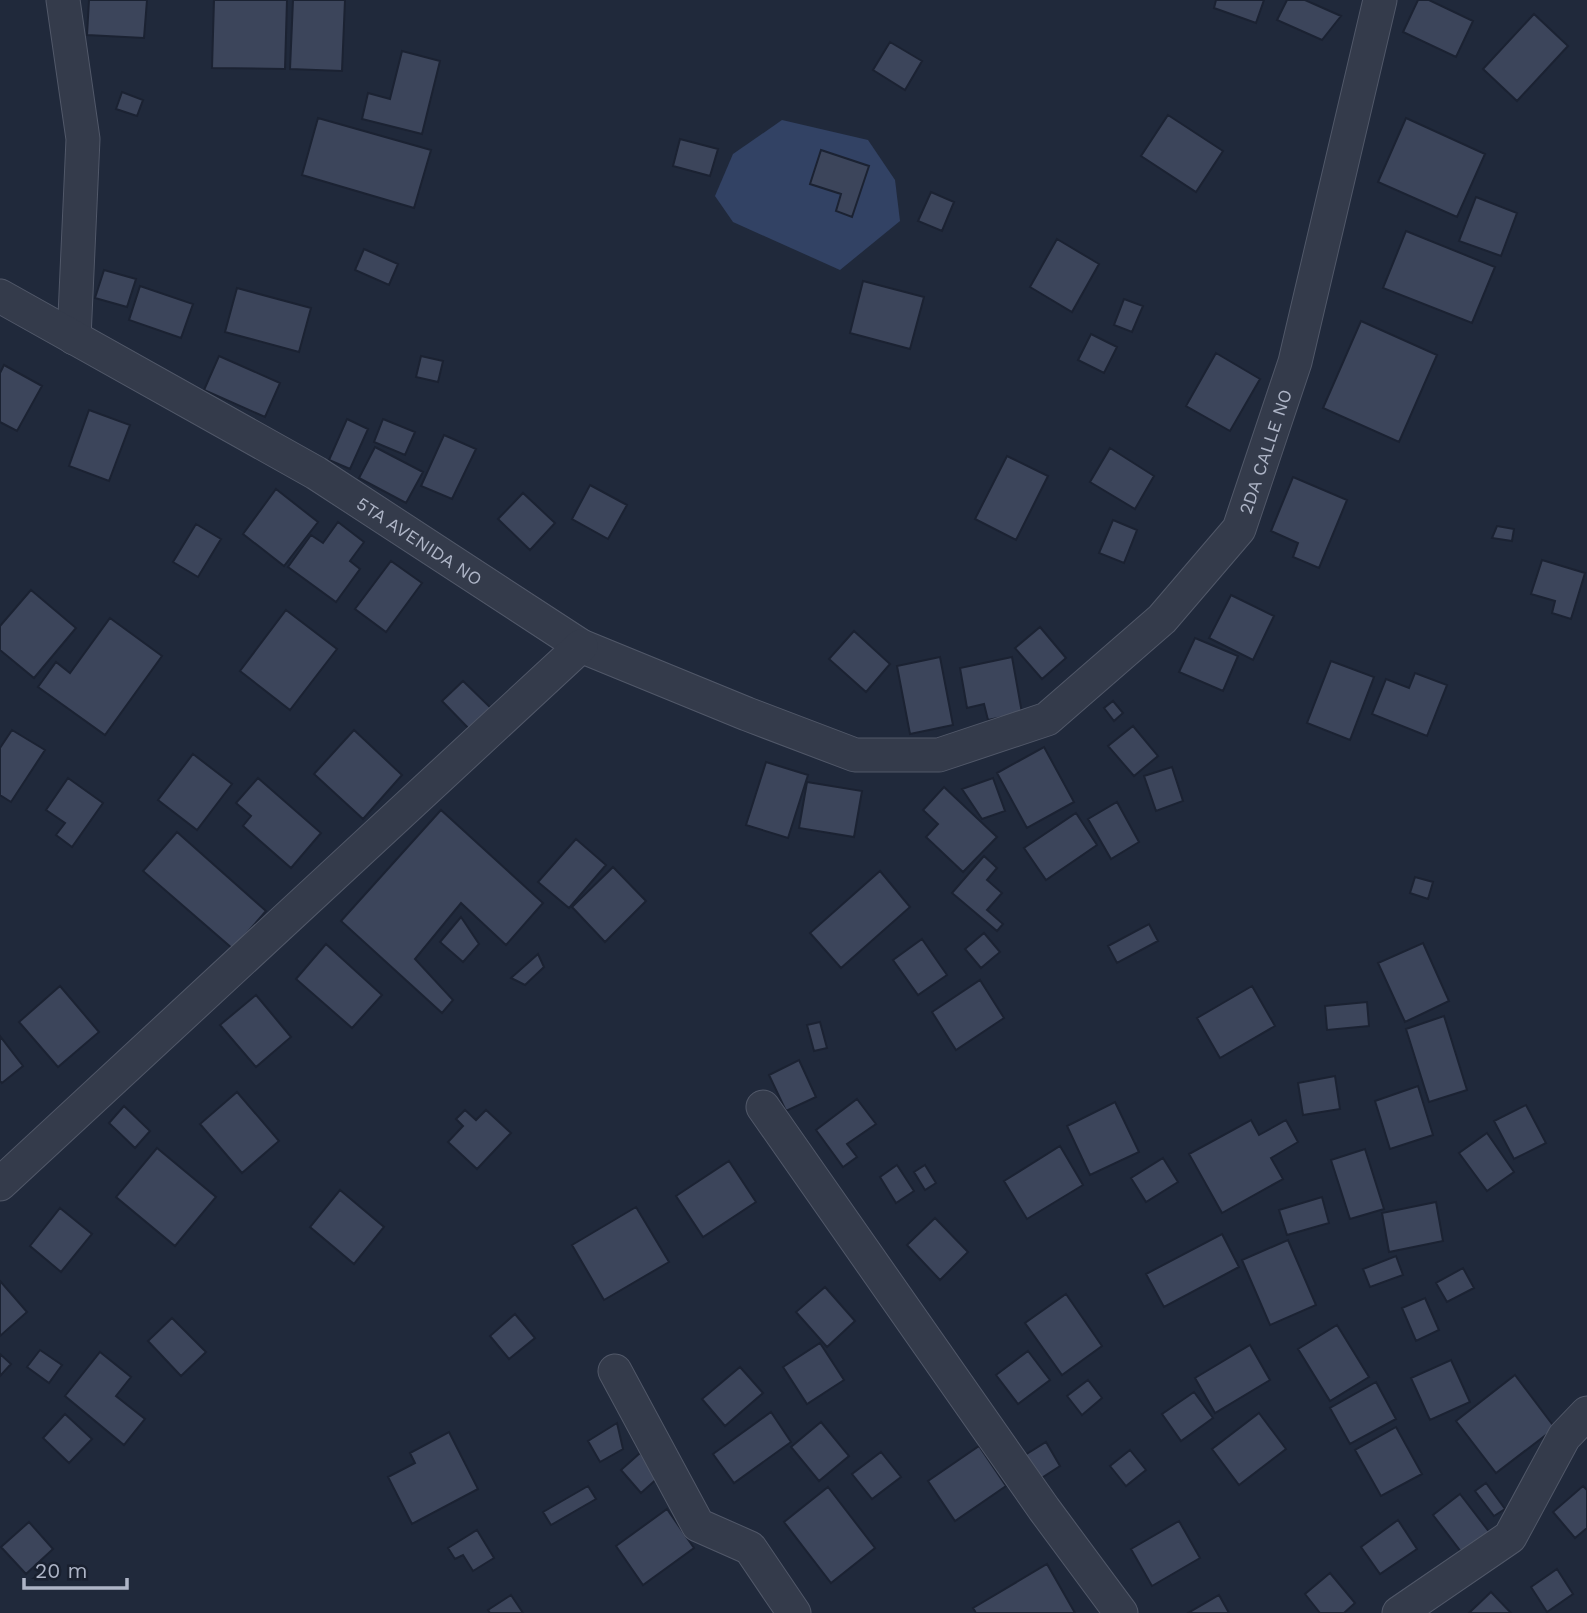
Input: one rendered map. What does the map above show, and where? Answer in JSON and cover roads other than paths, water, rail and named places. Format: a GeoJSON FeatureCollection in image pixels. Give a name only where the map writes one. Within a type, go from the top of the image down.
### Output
{"type":"FeatureCollection","features":[{"type":"Feature","properties":{"kind":"street"},"geometry":{"type":"LineString","coordinates":[[63,0],[83,139],[74,338]]}},
{"type":"Feature","properties":{"kind":"street","name":"2DA CALLE NO"},"geometry":{"type":"LineString","coordinates":[[855,755],[939,755],[1047,719],[1162,620],[1239,529],[1295,362],[1380,0]]}},
{"type":"Feature","properties":{"kind":"street","name":"5TA AVENIDA NO"},"geometry":{"type":"LineString","coordinates":[[0,296],[316,473],[581,646],[855,755]]}},
{"type":"Feature","properties":{"kind":"street"},"geometry":{"type":"LineString","coordinates":[[0,1184],[581,646]]}},
{"type":"Feature","properties":{"kind":"street"},"geometry":{"type":"LineString","coordinates":[[763,1107],[1044,1509],[1121,1613]]}},
{"type":"Feature","properties":{"kind":"street"},"geometry":{"type":"LineString","coordinates":[[615,1371],[698,1525],[750,1548],[794,1613]]}},
{"type":"Feature","properties":{"kind":"street"},"geometry":{"type":"LineString","coordinates":[[1399,1613],[1510,1537],[1564,1437],[1587,1412]]}},
{"type":"Feature","properties":{"kind":"water"},"geometry":{"type":"Polygon","coordinates":[[[782,120],[868,140],[895,180],[900,221],[840,270],[733,222],[715,196],[733,154],[782,120]]]}}]}
